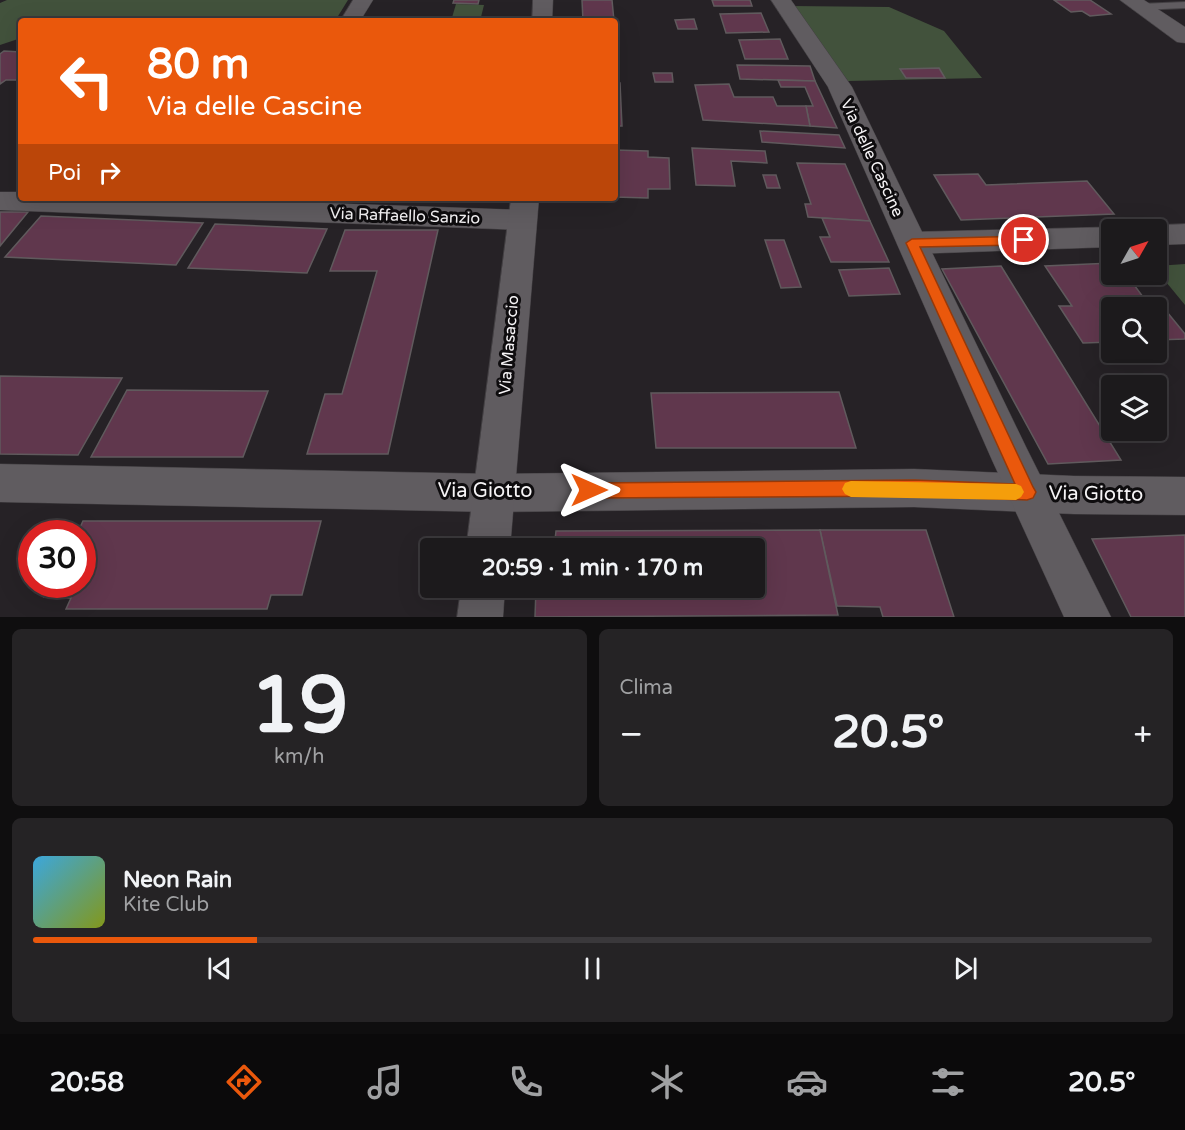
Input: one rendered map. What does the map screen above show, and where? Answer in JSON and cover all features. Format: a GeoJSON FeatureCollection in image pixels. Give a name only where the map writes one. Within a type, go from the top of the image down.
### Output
{"type":"FeatureCollection","features":[{"type":"Feature","properties":{"kind":"street"},"geometry":{"type":"LineString","coordinates":[[352,18],[363,0]]}},
{"type":"Feature","properties":{"kind":"street"},"geometry":{"type":"LineString","coordinates":[[542,18],[543,0]]}},
{"type":"Feature","properties":{"kind":"street","name":"Via delle Cascine"},"geometry":{"type":"LineString","coordinates":[[781,0],[840,87],[1027,492],[1088,617]]}},
{"type":"Feature","properties":{"kind":"street"},"geometry":{"type":"LineString","coordinates":[[1135,4],[1185,37]]}},
{"type":"Feature","properties":{"kind":"street","name":"Via Raffaello Sanzio"},"geometry":{"type":"LineString","coordinates":[[0,201],[523,209]]}},
{"type":"Feature","properties":{"kind":"street","name":"Via Masaccio"},"geometry":{"type":"LineString","coordinates":[[489,538],[523,209]]}},
{"type":"Feature","properties":{"kind":"street"},"geometry":{"type":"LineString","coordinates":[[1167,235],[1185,234]]}},
{"type":"Feature","properties":{"kind":"street"},"geometry":{"type":"LineString","coordinates":[[912,243],[1101,237]]}},
{"type":"Feature","properties":{"kind":"street","name":"Via Giotto"},"geometry":{"type":"LineString","coordinates":[[0,483],[494,493],[914,488],[1185,496]]}},
{"type":"Feature","properties":{"kind":"street"},"geometry":{"type":"LineString","coordinates":[[480,617],[482,598]]}},
{"type":"Feature","properties":{"kind":"lane"},"geometry":{"type":"LineString","coordinates":[[1135,4],[1185,5]]}},
{"type":"Feature","properties":{"kind":"green space"},"geometry":{"type":"Polygon","coordinates":[[[7,0],[348,0],[337,18],[18,18],[18,39],[0,45],[0,3],[7,0]]]}},
{"type":"Feature","properties":{"kind":"green space"},"geometry":{"type":"Polygon","coordinates":[[[456,4],[484,5],[481,18],[452,18],[456,4]]]}},
{"type":"Feature","properties":{"kind":"green space"},"geometry":{"type":"Polygon","coordinates":[[[791,6],[889,7],[944,31],[982,78],[848,81],[791,6]]]}},
{"type":"Feature","properties":{"kind":"green space"},"geometry":{"type":"Polygon","coordinates":[[[1185,264],[1185,305],[1167,283],[1167,265],[1185,264]]]}},
{"type":"Feature","properties":{"kind":"building"},"geometry":{"type":"Polygon","coordinates":[[[454,0],[479,0],[478,4],[453,3],[454,0]]]}},
{"type":"Feature","properties":{"kind":"building"},"geometry":{"type":"Polygon","coordinates":[[[582,0],[612,0],[614,18],[583,18],[582,0]]]}},
{"type":"Feature","properties":{"kind":"building"},"geometry":{"type":"Polygon","coordinates":[[[712,0],[750,0],[752,6],[714,6],[712,0]]]}},
{"type":"Feature","properties":{"kind":"building"},"geometry":{"type":"Polygon","coordinates":[[[1054,0],[1090,0],[1111,14],[1090,16],[1082,11],[1071,12],[1054,0]]]}},
{"type":"Feature","properties":{"kind":"building"},"geometry":{"type":"Polygon","coordinates":[[[761,13],[769,32],[726,33],[720,14],[761,13]]]}},
{"type":"Feature","properties":{"kind":"building"},"geometry":{"type":"Polygon","coordinates":[[[694,19],[697,29],[678,29],[675,20],[694,19]]]}},
{"type":"Feature","properties":{"kind":"building"},"geometry":{"type":"Polygon","coordinates":[[[780,39],[788,59],[745,59],[739,40],[780,39]]]}},
{"type":"Feature","properties":{"kind":"building"},"geometry":{"type":"Polygon","coordinates":[[[4,51],[18,52],[17,80],[6,80],[0,84],[0,54],[4,51]]]}},
{"type":"Feature","properties":{"kind":"building"},"geometry":{"type":"Polygon","coordinates":[[[737,65],[810,66],[815,81],[740,79],[737,65]]]}},
{"type":"Feature","properties":{"kind":"building"},"geometry":{"type":"Polygon","coordinates":[[[939,68],[945,78],[906,78],[900,69],[939,68]]]}},
{"type":"Feature","properties":{"kind":"building"},"geometry":{"type":"Polygon","coordinates":[[[653,73],[672,73],[673,82],[655,82],[653,73]]]}},
{"type":"Feature","properties":{"kind":"building"},"geometry":{"type":"Polygon","coordinates":[[[778,80],[815,81],[837,128],[810,126],[806,106],[813,106],[805,87],[781,87],[778,80]]]}},
{"type":"Feature","properties":{"kind":"building"},"geometry":{"type":"Polygon","coordinates":[[[618,83],[620,83],[622,126],[618,126],[618,83]]]}},
{"type":"Feature","properties":{"kind":"building"},"geometry":{"type":"Polygon","coordinates":[[[729,84],[734,97],[773,97],[777,106],[806,106],[810,126],[703,120],[695,85],[729,84]]]}},
{"type":"Feature","properties":{"kind":"building"},"geometry":{"type":"Polygon","coordinates":[[[760,131],[839,135],[845,148],[762,142],[760,131]]]}},
{"type":"Feature","properties":{"kind":"building"},"geometry":{"type":"Polygon","coordinates":[[[692,148],[765,151],[767,163],[731,161],[735,186],[696,185],[692,148]]]}},
{"type":"Feature","properties":{"kind":"building"},"geometry":{"type":"Polygon","coordinates":[[[618,150],[648,151],[648,157],[669,158],[670,189],[648,189],[648,198],[618,197],[618,150]]]}},
{"type":"Feature","properties":{"kind":"building"},"geometry":{"type":"Polygon","coordinates":[[[797,163],[845,164],[870,221],[808,217],[805,204],[811,204],[797,163]]]}},
{"type":"Feature","properties":{"kind":"building"},"geometry":{"type":"Polygon","coordinates":[[[978,174],[986,185],[1087,181],[1114,214],[961,220],[934,175],[978,174]]]}},
{"type":"Feature","properties":{"kind":"building"},"geometry":{"type":"Polygon","coordinates":[[[763,175],[776,175],[780,188],[767,188],[763,175]]]}},
{"type":"Feature","properties":{"kind":"building"},"geometry":{"type":"Polygon","coordinates":[[[0,212],[28,212],[0,246],[0,212]]]}},
{"type":"Feature","properties":{"kind":"building"},"geometry":{"type":"Polygon","coordinates":[[[41,216],[203,223],[176,265],[5,257],[41,216]]]}},
{"type":"Feature","properties":{"kind":"building"},"geometry":{"type":"Polygon","coordinates":[[[822,218],[870,221],[889,262],[831,262],[820,237],[830,237],[822,218]]]}},
{"type":"Feature","properties":{"kind":"building"},"geometry":{"type":"Polygon","coordinates":[[[215,224],[327,229],[307,273],[188,268],[215,224]]]}},
{"type":"Feature","properties":{"kind":"building"},"geometry":{"type":"Polygon","coordinates":[[[345,230],[438,230],[388,454],[307,454],[325,394],[342,394],[377,271],[330,271],[345,230]]]}},
{"type":"Feature","properties":{"kind":"building"},"geometry":{"type":"Polygon","coordinates":[[[765,240],[784,240],[801,287],[781,288],[765,240]]]}},
{"type":"Feature","properties":{"kind":"building"},"geometry":{"type":"Polygon","coordinates":[[[1101,263],[1101,285],[1134,285],[1143,297],[1101,297],[1101,342],[1083,343],[1059,306],[1072,306],[1045,266],[1101,263]]]}},
{"type":"Feature","properties":{"kind":"building"},"geometry":{"type":"Polygon","coordinates":[[[1001,266],[1101,428],[1101,441],[1109,441],[1121,460],[1048,464],[942,269],[1001,266]]]}},
{"type":"Feature","properties":{"kind":"building"},"geometry":{"type":"Polygon","coordinates":[[[889,268],[900,294],[849,296],[839,270],[889,268]]]}},
{"type":"Feature","properties":{"kind":"building"},"geometry":{"type":"Polygon","coordinates":[[[1167,312],[1185,334],[1185,339],[1167,340],[1167,312]]]}},
{"type":"Feature","properties":{"kind":"building"},"geometry":{"type":"Polygon","coordinates":[[[0,376],[122,378],[78,455],[0,454],[0,376]]]}},
{"type":"Feature","properties":{"kind":"building"},"geometry":{"type":"Polygon","coordinates":[[[127,390],[268,391],[243,457],[91,457],[127,390]]]}},
{"type":"Feature","properties":{"kind":"building"},"geometry":{"type":"Polygon","coordinates":[[[839,392],[856,448],[656,448],[651,393],[839,392]]]}},
{"type":"Feature","properties":{"kind":"building"},"geometry":{"type":"Polygon","coordinates":[[[96,521],[321,521],[302,595],[271,595],[267,609],[66,609],[71,598],[96,598],[96,521]]]}},
{"type":"Feature","properties":{"kind":"building"},"geometry":{"type":"Polygon","coordinates":[[[820,530],[926,530],[954,617],[883,617],[880,607],[837,606],[820,530]]]}},
{"type":"Feature","properties":{"kind":"building"},"geometry":{"type":"Polygon","coordinates":[[[820,530],[838,615],[535,617],[536,598],[765,598],[765,538],[555,538],[556,531],[820,530]]]}},
{"type":"Feature","properties":{"kind":"building"},"geometry":{"type":"Polygon","coordinates":[[[1185,535],[1185,617],[1131,617],[1092,539],[1185,535]]]}},
{"type":"Feature","properties":{"kind":"slow traffic"},"geometry":{"type":"LineString","coordinates":[[851,489],[914,488],[1016,492]]}},
{"type":"Feature","properties":{"kind":"route"},"geometry":{"type":"LineString","coordinates":[[589,490],[914,488],[1027,492],[912,243],[1024,240]]}}]}
